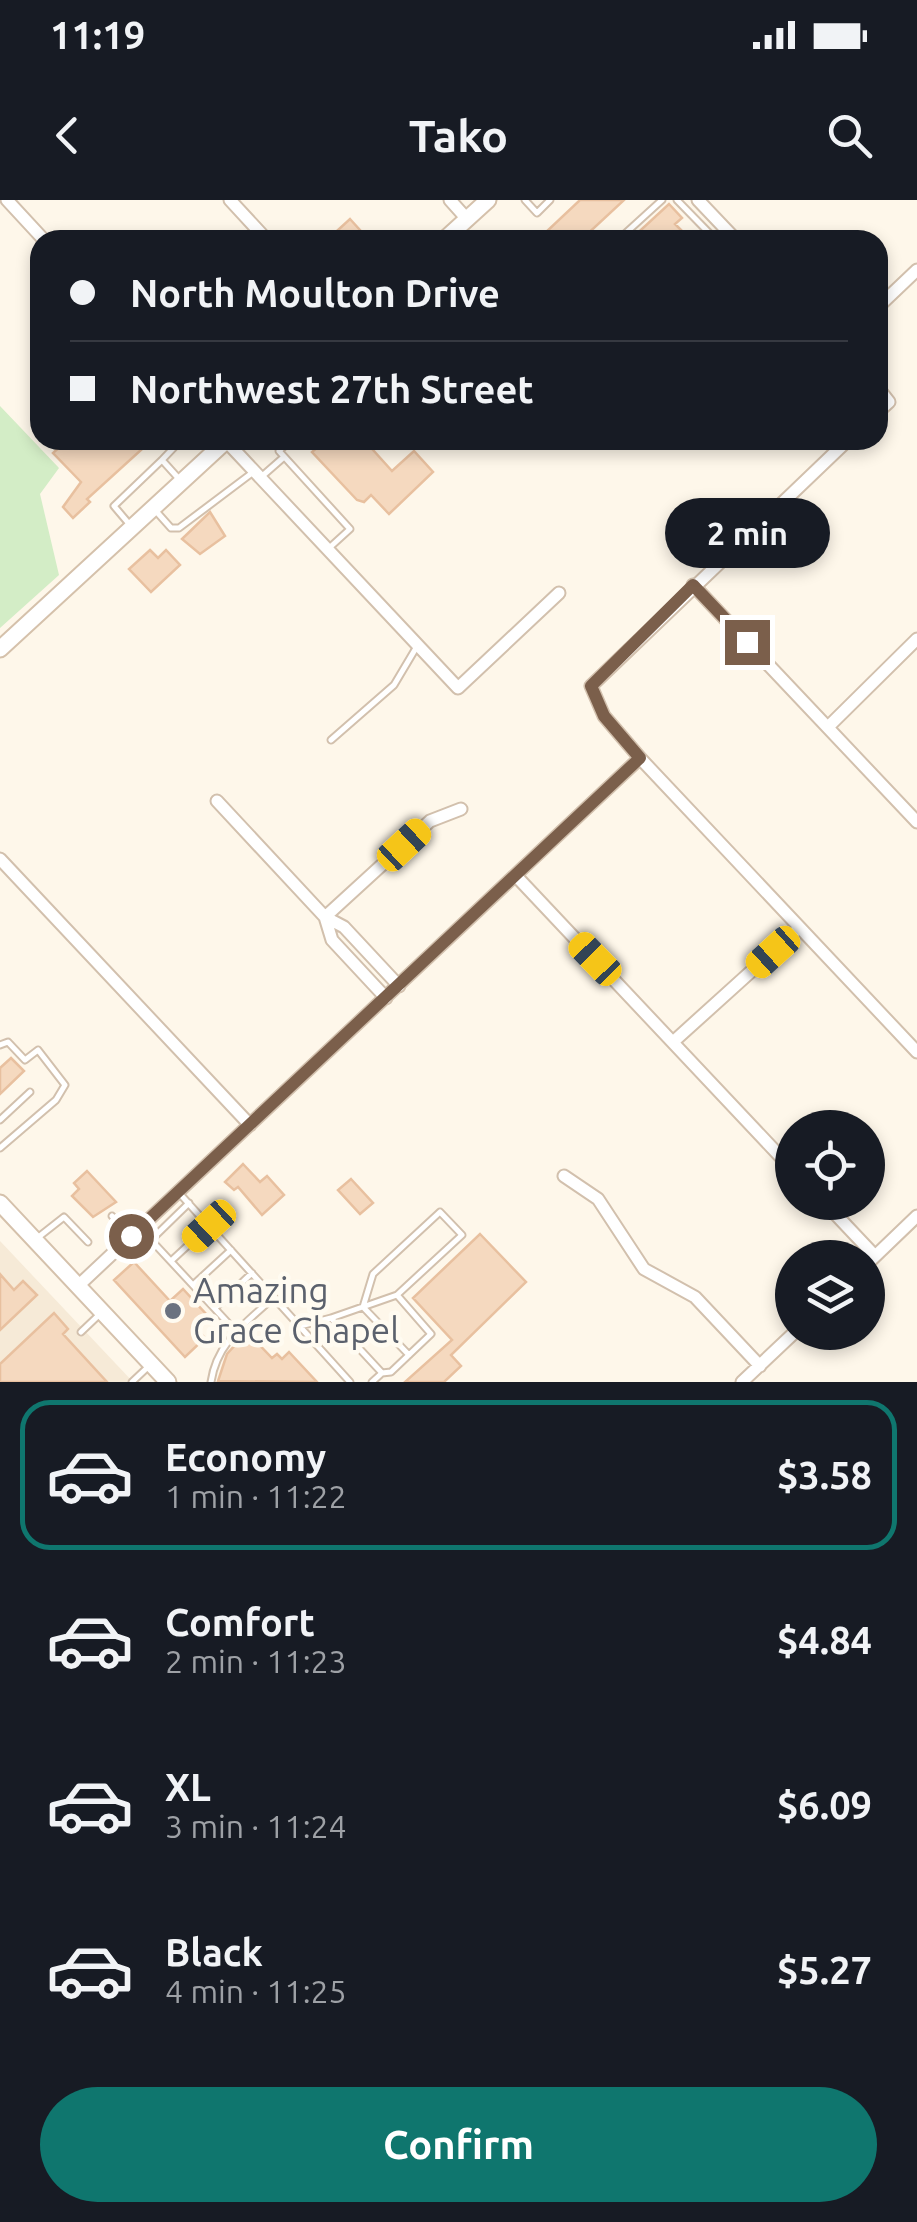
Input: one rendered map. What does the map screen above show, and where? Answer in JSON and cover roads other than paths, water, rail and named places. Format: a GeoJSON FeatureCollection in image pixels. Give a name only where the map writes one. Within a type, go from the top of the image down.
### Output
{"type":"FeatureCollection","features":[{"type":"Feature","properties":{"kind":"main road"},"geometry":{"type":"LineString","coordinates":[[455,230],[488,200]]}},
{"type":"Feature","properties":{"kind":"main road"},"geometry":{"type":"LineString","coordinates":[[0,649],[216,450]]}},
{"type":"Feature","properties":{"kind":"main road"},"geometry":{"type":"LineString","coordinates":[[0,1203],[168,1382]]}},
{"type":"Feature","properties":{"kind":"street"},"geometry":{"type":"LineString","coordinates":[[7,200],[35,230]]}},
{"type":"Feature","properties":{"kind":"street"},"geometry":{"type":"LineString","coordinates":[[230,200],[258,230]]}},
{"type":"Feature","properties":{"kind":"street"},"geometry":{"type":"LineString","coordinates":[[450,200],[467,219]]}},
{"type":"Feature","properties":{"kind":"street"},"geometry":{"type":"LineString","coordinates":[[698,200],[726,230]]}},
{"type":"Feature","properties":{"kind":"street"},"geometry":{"type":"LineString","coordinates":[[888,298],[917,270]]}},
{"type":"Feature","properties":{"kind":"street"},"geometry":{"type":"LineString","coordinates":[[235,450],[458,688],[560,592]]}},
{"type":"Feature","properties":{"kind":"street"},"geometry":{"type":"LineString","coordinates":[[837,450],[591,686],[604,716],[640,758],[917,1052]]}},
{"type":"Feature","properties":{"kind":"street"},"geometry":{"type":"LineString","coordinates":[[693,585],[917,822]]}},
{"type":"Feature","properties":{"kind":"street"},"geometry":{"type":"LineString","coordinates":[[828,726],[917,638]]}},
{"type":"Feature","properties":{"kind":"street"},"geometry":{"type":"LineString","coordinates":[[78,1286],[640,758]]}},
{"type":"Feature","properties":{"kind":"street"},"geometry":{"type":"LineString","coordinates":[[216,801],[324,917],[344,927],[400,986]]}},
{"type":"Feature","properties":{"kind":"street"},"geometry":{"type":"LineString","coordinates":[[324,917],[430,820],[461,809]]}},
{"type":"Feature","properties":{"kind":"street"},"geometry":{"type":"LineString","coordinates":[[0,859],[250,1125]]}},
{"type":"Feature","properties":{"kind":"street"},"geometry":{"type":"LineString","coordinates":[[517,877],[775,1150]]}},
{"type":"Feature","properties":{"kind":"street"},"geometry":{"type":"LineString","coordinates":[[324,917],[332,940],[386,998]]}},
{"type":"Feature","properties":{"kind":"street"},"geometry":{"type":"LineString","coordinates":[[674,1042],[798,929]]}},
{"type":"Feature","properties":{"kind":"street"},"geometry":{"type":"LineString","coordinates":[[350,959],[363,947]]}},
{"type":"Feature","properties":{"kind":"street"},"geometry":{"type":"LineString","coordinates":[[564,1176],[606,1208],[644,1269],[695,1297],[760,1366]]}},
{"type":"Feature","properties":{"kind":"street"},"geometry":{"type":"LineString","coordinates":[[885,1247],[917,1216]]}},
{"type":"Feature","properties":{"kind":"street"},"geometry":{"type":"LineString","coordinates":[[839,1220],[855,1240]]}},
{"type":"Feature","properties":{"kind":"street"},"geometry":{"type":"LineString","coordinates":[[742,1382],[776,1350]]}},
{"type":"Feature","properties":{"kind":"lane"},"geometry":{"type":"LineString","coordinates":[[524,200],[537,213],[550,200]]}},
{"type":"Feature","properties":{"kind":"lane"},"geometry":{"type":"LineString","coordinates":[[629,230],[662,200]]}},
{"type":"Feature","properties":{"kind":"lane"},"geometry":{"type":"LineString","coordinates":[[677,200],[706,230]]}},
{"type":"Feature","properties":{"kind":"lane"},"geometry":{"type":"LineString","coordinates":[[132,528],[114,506],[171,450]]}},
{"type":"Feature","properties":{"kind":"lane"},"geometry":{"type":"LineString","coordinates":[[279,450],[350,529],[328,550]]}},
{"type":"Feature","properties":{"kind":"lane"},"geometry":{"type":"LineString","coordinates":[[153,508],[171,528],[180,528],[284,457]]}},
{"type":"Feature","properties":{"kind":"lane"},"geometry":{"type":"LineString","coordinates":[[162,460],[182,482]]}},
{"type":"Feature","properties":{"kind":"lane"},"geometry":{"type":"LineString","coordinates":[[331,740],[394,685],[418,645]]}},
{"type":"Feature","properties":{"kind":"lane"},"geometry":{"type":"LineString","coordinates":[[0,1045],[8,1042],[25,1060],[38,1050],[65,1085],[56,1100],[0,1148]]}},
{"type":"Feature","properties":{"kind":"lane"},"geometry":{"type":"LineString","coordinates":[[0,1120],[30,1092]]}},
{"type":"Feature","properties":{"kind":"lane"},"geometry":{"type":"LineString","coordinates":[[178,1192],[350,1382]]}},
{"type":"Feature","properties":{"kind":"lane"},"geometry":{"type":"LineString","coordinates":[[189,1203],[151,1240],[229,1324]]}},
{"type":"Feature","properties":{"kind":"lane"},"geometry":{"type":"LineString","coordinates":[[300,1326],[331,1318],[397,1295],[462,1235],[440,1212],[374,1274],[362,1307]]}},
{"type":"Feature","properties":{"kind":"lane"},"geometry":{"type":"LineString","coordinates":[[112,1216],[131,1236]]}},
{"type":"Feature","properties":{"kind":"lane"},"geometry":{"type":"LineString","coordinates":[[35,1240],[64,1217],[88,1242]]}},
{"type":"Feature","properties":{"kind":"lane"},"geometry":{"type":"LineString","coordinates":[[171,1262],[209,1226]]}},
{"type":"Feature","properties":{"kind":"lane"},"geometry":{"type":"LineString","coordinates":[[193,1285],[231,1250]]}},
{"type":"Feature","properties":{"kind":"lane"},"geometry":{"type":"LineString","coordinates":[[214,1308],[252,1274]]}},
{"type":"Feature","properties":{"kind":"lane"},"geometry":{"type":"LineString","coordinates":[[372,1382],[382,1373],[391,1372],[431,1334],[397,1295]]}},
{"type":"Feature","properties":{"kind":"lane"},"geometry":{"type":"LineString","coordinates":[[211,1382],[223,1344],[274,1297]]}},
{"type":"Feature","properties":{"kind":"lane"},"geometry":{"type":"LineString","coordinates":[[362,1307],[409,1355]]}},
{"type":"Feature","properties":{"kind":"lane"},"geometry":{"type":"LineString","coordinates":[[81,1332],[102,1312]]}},
{"type":"Feature","properties":{"kind":"lane"},"geometry":{"type":"LineString","coordinates":[[331,1318],[382,1373]]}},
{"type":"Feature","properties":{"kind":"lane"},"geometry":{"type":"LineString","coordinates":[[132,1382],[151,1364]]}},
{"type":"Feature","properties":{"kind":"place","name":"Amazing Grace Chapel"},"geometry":{"type":"Point","coordinates":[173,1311]}}]}
